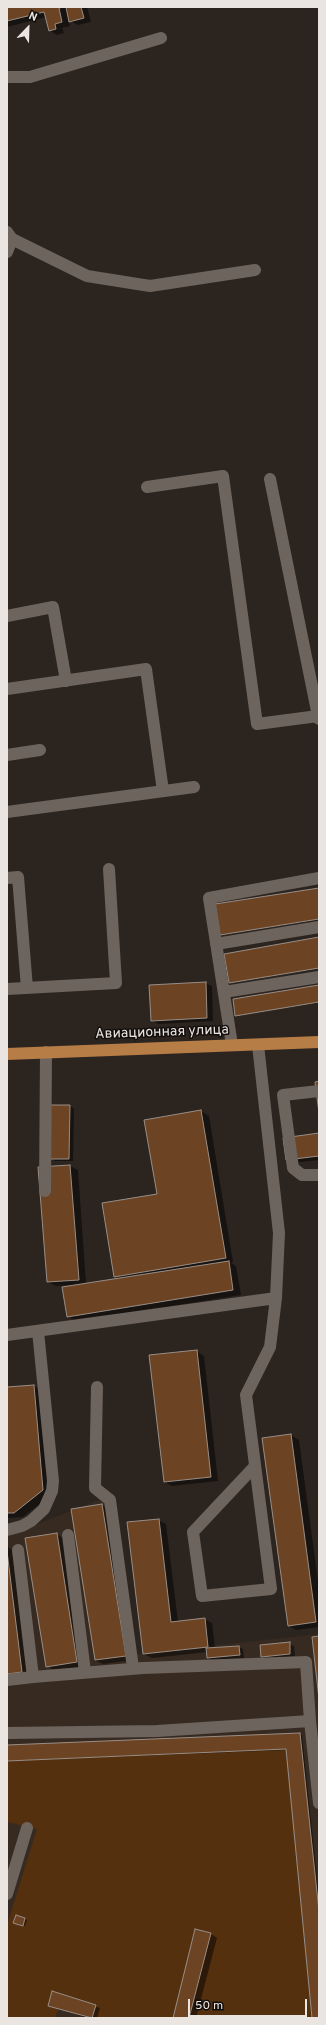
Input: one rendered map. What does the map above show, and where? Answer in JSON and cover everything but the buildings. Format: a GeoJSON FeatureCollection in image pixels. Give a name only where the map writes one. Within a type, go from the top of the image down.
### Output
{"type":"FeatureCollection","features":[{"type":"Feature","properties":{"kind":"main road","name":"Авиационная улица"},"geometry":{"type":"LineString","coordinates":[[7,1054],[319,1042]]}},
{"type":"Feature","properties":{"kind":"lane"},"geometry":{"type":"LineString","coordinates":[[7,77],[30,77],[161,38]]}},
{"type":"Feature","properties":{"kind":"lane"},"geometry":{"type":"LineString","coordinates":[[7,252],[10,235],[87,276],[150,286],[255,270]]}},
{"type":"Feature","properties":{"kind":"lane"},"geometry":{"type":"LineString","coordinates":[[147,487],[223,476],[257,724],[318,717],[270,479]]}},
{"type":"Feature","properties":{"kind":"lane"},"geometry":{"type":"LineString","coordinates":[[7,616],[53,608],[66,681]]}},
{"type":"Feature","properties":{"kind":"lane"},"geometry":{"type":"LineString","coordinates":[[7,689],[146,669],[163,791]]}},
{"type":"Feature","properties":{"kind":"lane"},"geometry":{"type":"LineString","coordinates":[[7,755],[40,750]]}},
{"type":"Feature","properties":{"kind":"lane"},"geometry":{"type":"LineString","coordinates":[[7,812],[194,787]]}},
{"type":"Feature","properties":{"kind":"lane"},"geometry":{"type":"LineString","coordinates":[[7,990],[116,983],[109,869]]}},
{"type":"Feature","properties":{"kind":"lane"},"geometry":{"type":"LineString","coordinates":[[7,878],[18,877],[27,988]]}},
{"type":"Feature","properties":{"kind":"lane"},"geometry":{"type":"LineString","coordinates":[[232,1045],[209,898],[319,878]]}},
{"type":"Feature","properties":{"kind":"lane"},"geometry":{"type":"LineString","coordinates":[[216,944],[319,927]]}},
{"type":"Feature","properties":{"kind":"lane"},"geometry":{"type":"LineString","coordinates":[[224,992],[319,977]]}},
{"type":"Feature","properties":{"kind":"lane"},"geometry":{"type":"LineString","coordinates":[[255,1466],[193,1532],[202,1596],[271,1590],[246,1396],[270,1346],[276,1298],[279,1233],[258,1045]]}},
{"type":"Feature","properties":{"kind":"lane"},"geometry":{"type":"LineString","coordinates":[[45,1191],[46,1052]]}},
{"type":"Feature","properties":{"kind":"lane"},"geometry":{"type":"LineString","coordinates":[[319,1091],[283,1095],[293,1168],[302,1175],[319,1175]]}},
{"type":"Feature","properties":{"kind":"lane"},"geometry":{"type":"LineString","coordinates":[[7,1335],[276,1298]]}},
{"type":"Feature","properties":{"kind":"lane"},"geometry":{"type":"LineString","coordinates":[[7,1530],[22,1526],[31,1521],[44,1509],[52,1492],[53,1481],[38,1331]]}},
{"type":"Feature","properties":{"kind":"lane"},"geometry":{"type":"LineString","coordinates":[[97,1387],[95,1488],[110,1500],[133,1668]]}},
{"type":"Feature","properties":{"kind":"lane"},"geometry":{"type":"LineString","coordinates":[[68,1535],[85,1672]]}},
{"type":"Feature","properties":{"kind":"lane"},"geometry":{"type":"LineString","coordinates":[[18,1550],[33,1677]]}},
{"type":"Feature","properties":{"kind":"lane"},"geometry":{"type":"LineString","coordinates":[[7,1680],[133,1668],[306,1662],[310,1721],[319,1803]]}},
{"type":"Feature","properties":{"kind":"lane"},"geometry":{"type":"LineString","coordinates":[[7,1733],[158,1731],[310,1721]]}},
{"type":"Feature","properties":{"kind":"lane"},"geometry":{"type":"LineString","coordinates":[[7,1894],[27,1828]]}},
{"type":"Feature","properties":{"kind":"shaded area"},"geometry":{"type":"Polygon","coordinates":[[[114,1494],[134,1654],[319,1634],[319,2018],[7,2018],[7,1536],[114,1494]]]}},
{"type":"Feature","properties":{"kind":"shaded area"},"geometry":{"type":"Polygon","coordinates":[[[286,1749],[312,2018],[189,2018],[211,1933],[195,1930],[173,2018],[92,2018],[96,2005],[53,1991],[48,2006],[58,2009],[55,2018],[7,2018],[7,1925],[37,1829],[7,1822],[7,1761],[286,1749]],[[16,1915],[13,1922],[23,1926],[25,1918],[16,1915]]]}}]}
